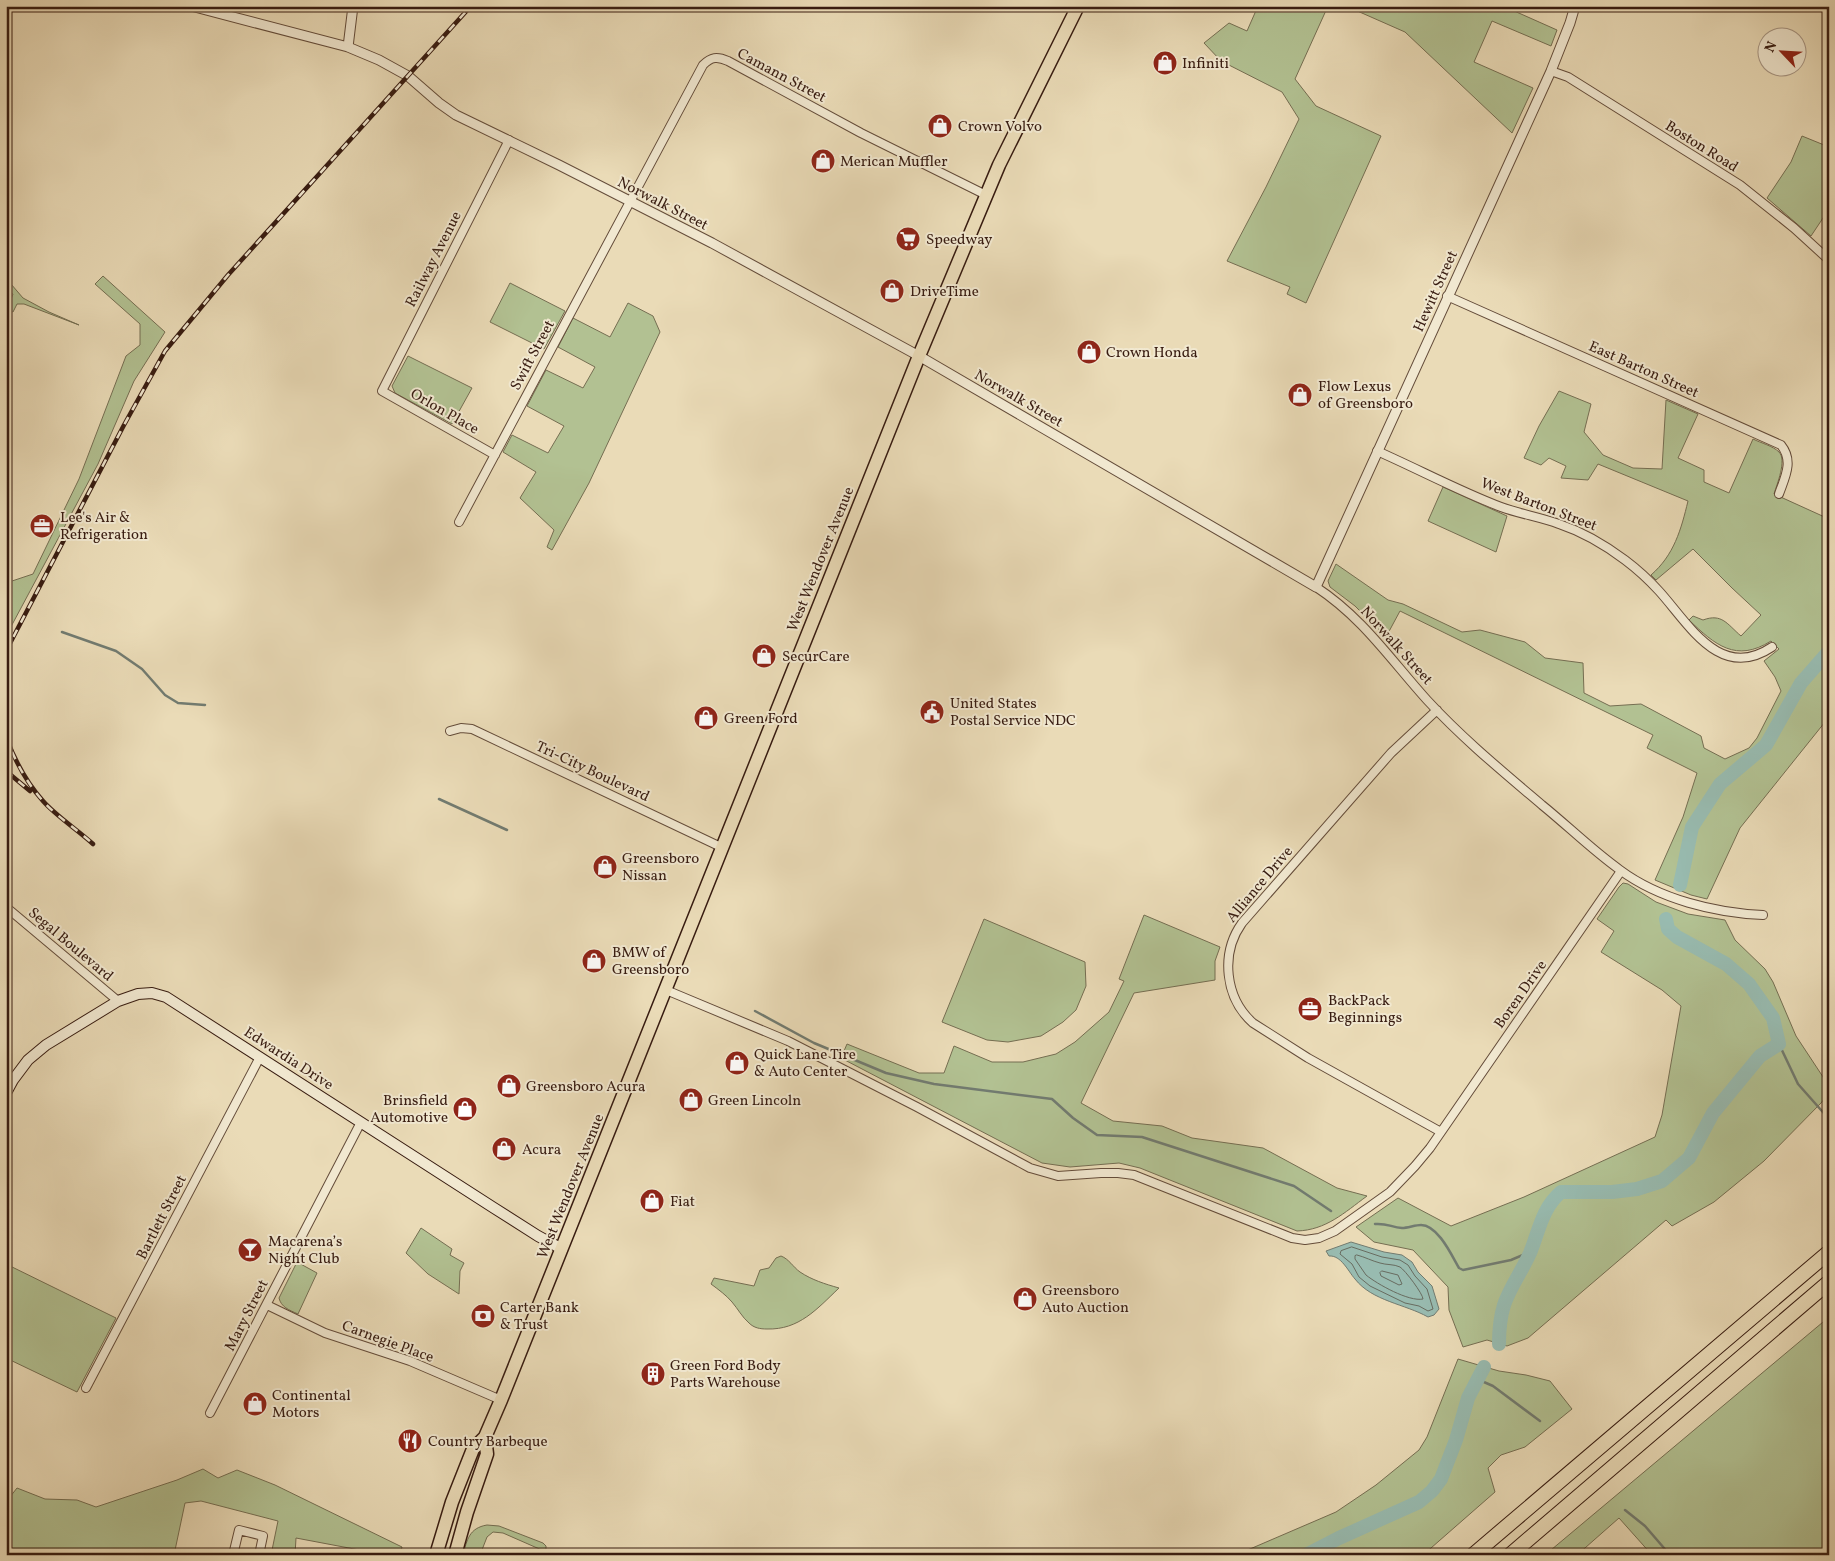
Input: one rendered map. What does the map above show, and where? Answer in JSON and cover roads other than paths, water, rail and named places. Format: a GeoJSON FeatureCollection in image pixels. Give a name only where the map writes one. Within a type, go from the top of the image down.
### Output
{"type":"FeatureCollection","features":[{"type":"Feature","properties":{"kind":"highway","name":"West Wendover Avenue"},"geometry":{"type":"LineString","coordinates":[[436,1555],[452,1502],[473,1449],[486,1437],[919,356],[1012,138],[1078,6]]}},
{"type":"Feature","properties":{"kind":"highway"},"geometry":{"type":"LineString","coordinates":[[1473,1555],[1829,1252]]}},
{"type":"Feature","properties":{"kind":"highway"},"geometry":{"type":"LineString","coordinates":[[1510,1555],[1829,1282]]}},
{"type":"Feature","properties":{"kind":"highway","name":"West Wendover Avenue"},"geometry":{"type":"LineString","coordinates":[[455,1555],[467,1512],[487,1454],[486,1437]]}},
{"type":"Feature","properties":{"kind":"main road","name":"Edwardia Drive"},"geometry":{"type":"LineString","coordinates":[[6,1093],[13,1080],[34,1055],[46,1045],[118,1001],[138,994],[152,993],[166,997],[501,1212],[562,1249]]}},
{"type":"Feature","properties":{"kind":"street","name":"Norwalk Street"},"geometry":{"type":"LineString","coordinates":[[191,6],[369,55],[408,76],[447,109],[735,256],[919,356],[1316,587],[1361,622],[1437,710],[1489,760],[1621,871],[1675,898],[1712,909],[1740,914],[1763,914]]}},
{"type":"Feature","properties":{"kind":"street"},"geometry":{"type":"LineString","coordinates":[[348,48],[353,6]]}},
{"type":"Feature","properties":{"kind":"street","name":"Hewitt Street"},"geometry":{"type":"LineString","coordinates":[[1316,587],[1551,70],[1575,6]]}},
{"type":"Feature","properties":{"kind":"street","name":"Camann Street"},"geometry":{"type":"LineString","coordinates":[[629,201],[702,65],[716,57],[728,61],[861,133],[986,196]]}},
{"type":"Feature","properties":{"kind":"street","name":"Boston Road"},"geometry":{"type":"LineString","coordinates":[[1551,70],[1568,77],[1740,185],[1794,228],[1829,260]]}},
{"type":"Feature","properties":{"kind":"street","name":"Railway Avenue"},"geometry":{"type":"LineString","coordinates":[[382,391],[509,140]]}},
{"type":"Feature","properties":{"kind":"street","name":"Swift Street"},"geometry":{"type":"LineString","coordinates":[[459,522],[629,201]]}},
{"type":"Feature","properties":{"kind":"street","name":"East Barton Street"},"geometry":{"type":"LineString","coordinates":[[1447,296],[1781,445],[1788,456],[1789,464],[1779,494]]}},
{"type":"Feature","properties":{"kind":"street","name":"Orlon Place"},"geometry":{"type":"LineString","coordinates":[[382,391],[495,455]]}},
{"type":"Feature","properties":{"kind":"street","name":"West Barton Street"},"geometry":{"type":"LineString","coordinates":[[1377,451],[1491,503],[1558,524],[1597,541],[1623,558],[1651,583],[1705,644],[1717,652],[1733,657],[1746,658],[1757,656],[1772,647]]}},
{"type":"Feature","properties":{"kind":"street","name":"Alliance Drive"},"geometry":{"type":"LineString","coordinates":[[1437,710],[1391,754],[1242,923],[1232,942],[1228,958],[1229,980],[1234,999],[1246,1018],[1314,1062],[1441,1132]]}},
{"type":"Feature","properties":{"kind":"street","name":"Tri-City Boulevard"},"geometry":{"type":"LineString","coordinates":[[450,731],[472,728],[723,848]]}},
{"type":"Feature","properties":{"kind":"street","name":"Boren Drive"},"geometry":{"type":"LineString","coordinates":[[666,990],[788,1041],[1030,1168],[1058,1176],[1101,1173],[1134,1176],[1292,1238],[1305,1240],[1319,1238],[1335,1231],[1390,1192],[1415,1166],[1441,1132],[1621,871]]}},
{"type":"Feature","properties":{"kind":"street","name":"Segal Boulevard"},"geometry":{"type":"LineString","coordinates":[[6,907],[118,1001]]}},
{"type":"Feature","properties":{"kind":"street","name":"Bartlett Street"},"geometry":{"type":"LineString","coordinates":[[86,1388],[260,1057]]}},
{"type":"Feature","properties":{"kind":"street","name":"Mary Street"},"geometry":{"type":"LineString","coordinates":[[210,1414],[361,1122]]}},
{"type":"Feature","properties":{"kind":"street","name":"Carnegie Place"},"geometry":{"type":"LineString","coordinates":[[267,1305],[325,1333],[410,1361],[501,1400]]}},
{"type":"Feature","properties":{"kind":"street"},"geometry":{"type":"LineString","coordinates":[[233,1555],[239,1530],[263,1536],[258,1555]]}},
{"type":"Feature","properties":{"kind":"water"},"geometry":{"type":"Polygon","coordinates":[[[1351,1242],[1384,1252],[1402,1255],[1412,1262],[1418,1272],[1432,1286],[1439,1309],[1434,1315],[1428,1317],[1380,1297],[1362,1286],[1341,1261],[1333,1256],[1329,1256],[1326,1251],[1351,1242]]]}},
{"type":"Feature","properties":{"kind":"waterway"},"geometry":{"type":"LineString","coordinates":[[62,632],[116,651],[142,669],[165,695],[178,703],[205,705]]}},
{"type":"Feature","properties":{"kind":"waterway"},"geometry":{"type":"LineString","coordinates":[[1680,885],[1692,827],[1720,784],[1766,745],[1801,683],[1829,651]]}},
{"type":"Feature","properties":{"kind":"waterway"},"geometry":{"type":"LineString","coordinates":[[439,799],[507,830]]}},
{"type":"Feature","properties":{"kind":"waterway"},"geometry":{"type":"LineString","coordinates":[[1499,1344],[1501,1319],[1507,1298],[1530,1253],[1545,1213],[1555,1198],[1561,1192],[1612,1192],[1637,1189],[1662,1181],[1689,1158],[1713,1113],[1760,1056],[1779,1044],[1773,1018],[1749,984],[1726,964],[1677,937],[1668,929],[1666,919]]}},
{"type":"Feature","properties":{"kind":"waterway"},"geometry":{"type":"LineString","coordinates":[[755,1011],[814,1043],[886,1073],[934,1084],[1052,1099],[1073,1118],[1097,1135],[1142,1137],[1294,1186],[1331,1211]]}},
{"type":"Feature","properties":{"kind":"waterway"},"geometry":{"type":"LineString","coordinates":[[1779,1044],[1798,1084],[1829,1119]]}},
{"type":"Feature","properties":{"kind":"waterway"},"geometry":{"type":"LineString","coordinates":[[1375,1224],[1402,1228],[1419,1225],[1427,1226],[1439,1235],[1459,1268],[1463,1270],[1511,1260],[1530,1252]]}},
{"type":"Feature","properties":{"kind":"waterway"},"geometry":{"type":"LineString","coordinates":[[1306,1555],[1419,1502],[1432,1491],[1441,1479],[1456,1440],[1468,1398],[1484,1367]]}},
{"type":"Feature","properties":{"kind":"waterway"},"geometry":{"type":"LineString","coordinates":[[1477,1379],[1493,1386],[1540,1421]]}},
{"type":"Feature","properties":{"kind":"waterway"},"geometry":{"type":"LineString","coordinates":[[1625,1510],[1645,1526],[1670,1555]]}},
{"type":"Feature","properties":{"kind":"railway"},"geometry":{"type":"LineString","coordinates":[[6,651],[124,425],[165,351],[228,275],[471,6]]}},
{"type":"Feature","properties":{"kind":"railway"},"geometry":{"type":"LineString","coordinates":[[6,737],[22,771],[37,794],[48,807],[93,844]]}},
{"type":"Feature","properties":{"kind":"railway"},"geometry":{"type":"LineString","coordinates":[[6,771],[30,791]]}},
{"type":"Feature","properties":{"kind":"place","name":"Infiniti"},"geometry":{"type":"Point","coordinates":[1165,63]}},
{"type":"Feature","properties":{"kind":"place","name":"Crown Volvo"},"geometry":{"type":"Point","coordinates":[940,126]}},
{"type":"Feature","properties":{"kind":"place","name":"Merican Muffler"},"geometry":{"type":"Point","coordinates":[823,161]}},
{"type":"Feature","properties":{"kind":"place","name":"Speedway"},"geometry":{"type":"Point","coordinates":[908,239]}},
{"type":"Feature","properties":{"kind":"place","name":"DriveTime"},"geometry":{"type":"Point","coordinates":[892,291]}},
{"type":"Feature","properties":{"kind":"place","name":"Crown Honda"},"geometry":{"type":"Point","coordinates":[1089,352]}},
{"type":"Feature","properties":{"kind":"place","name":"Flow Lexus of Greensboro"},"geometry":{"type":"Point","coordinates":[1300,395]}},
{"type":"Feature","properties":{"kind":"place","name":"Lee's Air & Refrigeration"},"geometry":{"type":"Point","coordinates":[42,526]}},
{"type":"Feature","properties":{"kind":"place","name":"SecurCare"},"geometry":{"type":"Point","coordinates":[764,656]}},
{"type":"Feature","properties":{"kind":"place","name":"United States Postal Service NDC"},"geometry":{"type":"Point","coordinates":[932,712]}},
{"type":"Feature","properties":{"kind":"place","name":"Green Ford"},"geometry":{"type":"Point","coordinates":[706,718]}},
{"type":"Feature","properties":{"kind":"place","name":"Greensboro Nissan"},"geometry":{"type":"Point","coordinates":[605,867]}},
{"type":"Feature","properties":{"kind":"place","name":"BMW of Greensboro"},"geometry":{"type":"Point","coordinates":[594,961]}},
{"type":"Feature","properties":{"kind":"place","name":"BackPack Beginnings"},"geometry":{"type":"Point","coordinates":[1310,1009]}},
{"type":"Feature","properties":{"kind":"place","name":"Quick Lane Tire & Auto Center"},"geometry":{"type":"Point","coordinates":[737,1063]}},
{"type":"Feature","properties":{"kind":"place","name":"Greensboro Acura"},"geometry":{"type":"Point","coordinates":[509,1086]}},
{"type":"Feature","properties":{"kind":"place","name":"Green Lincoln"},"geometry":{"type":"Point","coordinates":[691,1100]}},
{"type":"Feature","properties":{"kind":"place","name":"Brinsfield Automotive"},"geometry":{"type":"Point","coordinates":[465,1109]}},
{"type":"Feature","properties":{"kind":"place","name":"Acura"},"geometry":{"type":"Point","coordinates":[504,1149]}},
{"type":"Feature","properties":{"kind":"place","name":"Fiat"},"geometry":{"type":"Point","coordinates":[652,1201]}},
{"type":"Feature","properties":{"kind":"place","name":"Macarena’s Night Club"},"geometry":{"type":"Point","coordinates":[250,1250]}},
{"type":"Feature","properties":{"kind":"place","name":"Greensboro Auto Auction"},"geometry":{"type":"Point","coordinates":[1025,1299]}},
{"type":"Feature","properties":{"kind":"place","name":"Carter Bank & Trust"},"geometry":{"type":"Point","coordinates":[483,1316]}},
{"type":"Feature","properties":{"kind":"place","name":"Green Ford Body Parts Warehouse"},"geometry":{"type":"Point","coordinates":[653,1374]}},
{"type":"Feature","properties":{"kind":"place","name":"Continental Motors"},"geometry":{"type":"Point","coordinates":[255,1404]}},
{"type":"Feature","properties":{"kind":"place","name":"Country Barbeque"},"geometry":{"type":"Point","coordinates":[410,1441]}}]}
